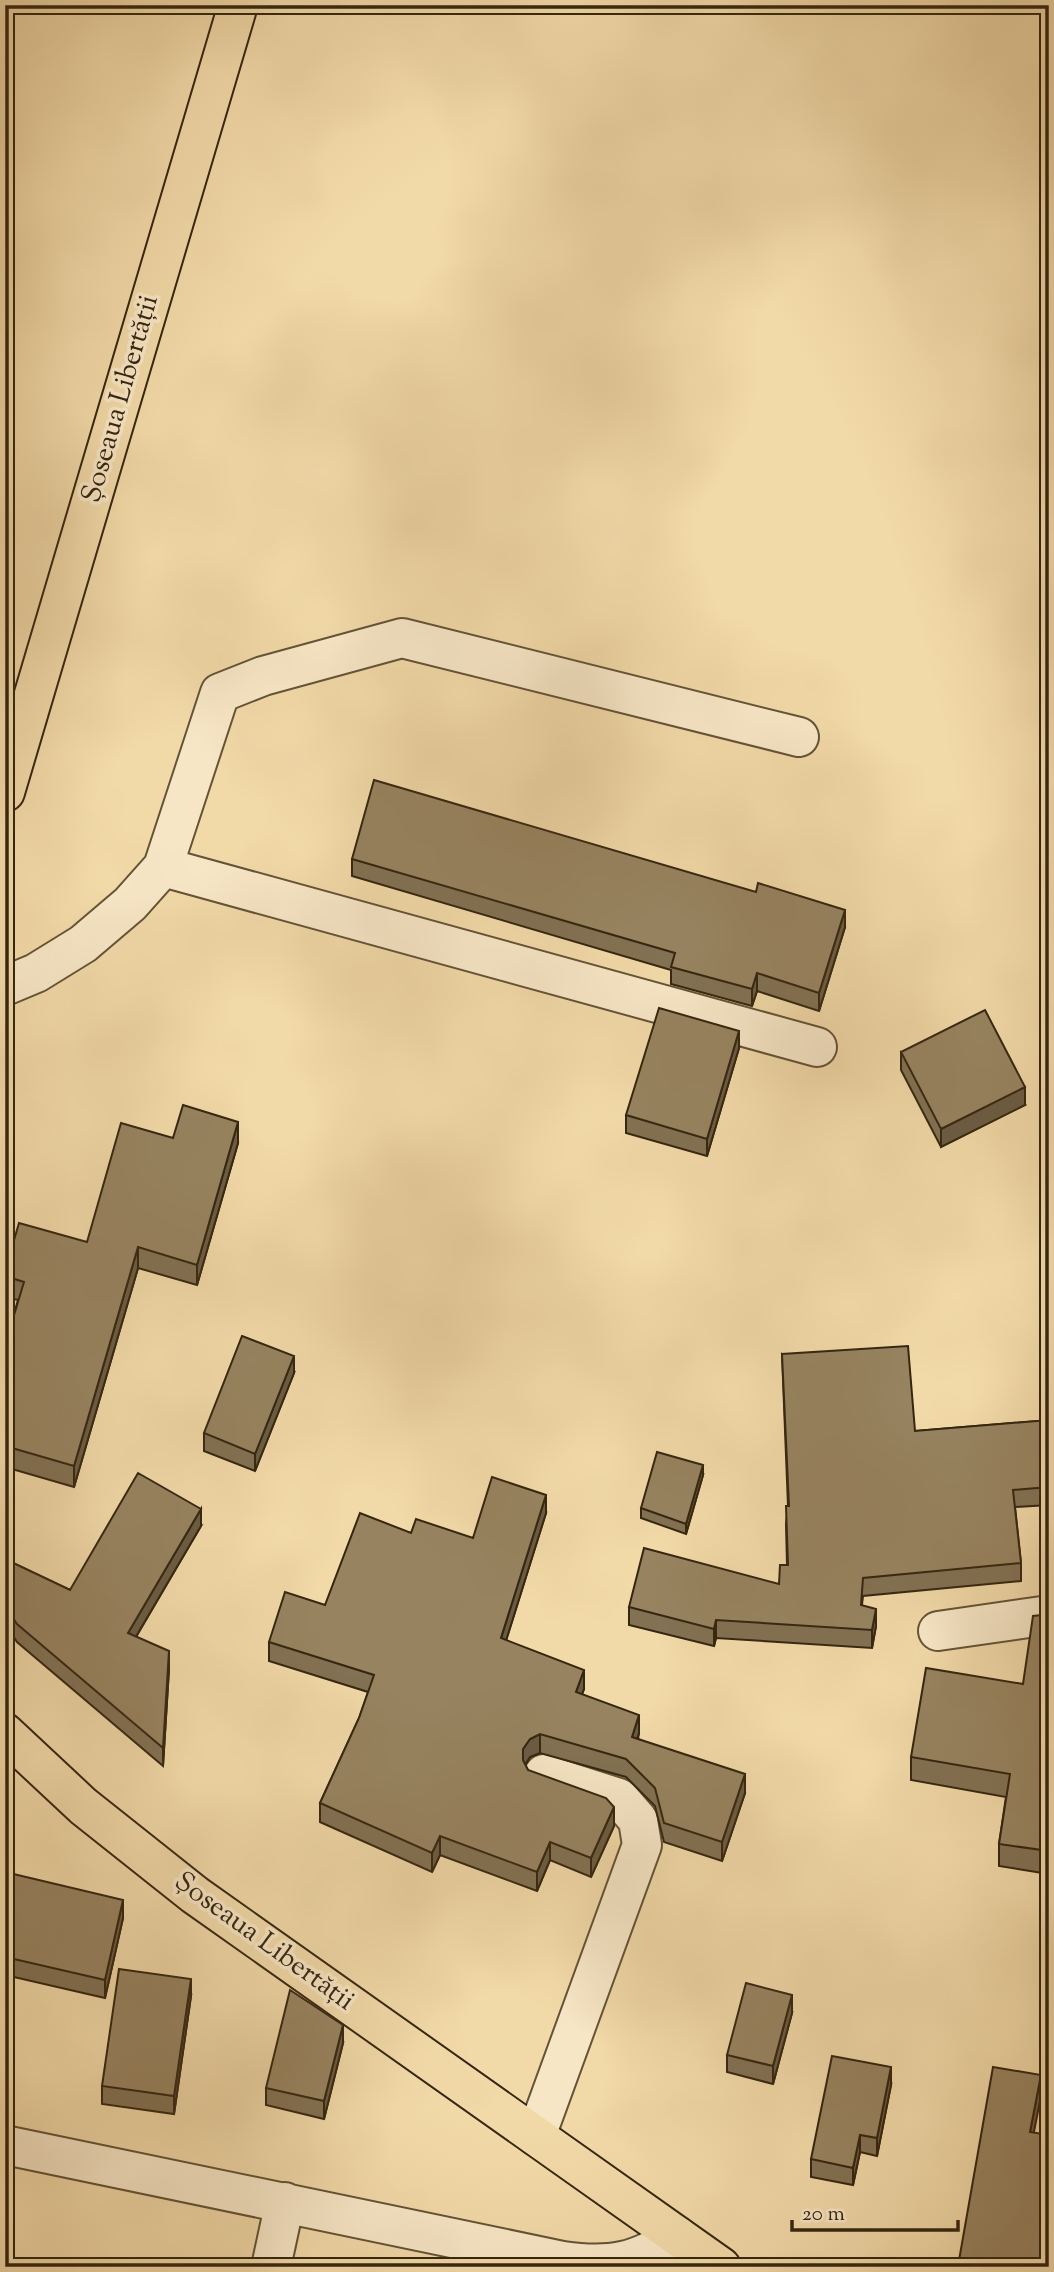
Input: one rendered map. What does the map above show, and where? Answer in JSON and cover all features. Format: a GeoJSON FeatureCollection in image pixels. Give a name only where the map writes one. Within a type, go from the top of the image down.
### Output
{"type":"FeatureCollection","features":[{"type":"Feature","properties":{"kind":"main road","name":"Șoseaua Libertății"},"geometry":{"type":"LineString","coordinates":[[5,792],[238,5]]}},
{"type":"Feature","properties":{"kind":"main road","name":"Șoseaua Libertății"},"geometry":{"type":"LineString","coordinates":[[5,1733],[83,1806],[195,1895],[721,2267]]}},
{"type":"Feature","properties":{"kind":"street"},"geometry":{"type":"LineString","coordinates":[[5,986],[36,973],[83,944],[130,904],[163,867],[220,693],[263,676],[402,638],[799,737]]}},
{"type":"Feature","properties":{"kind":"street"},"geometry":{"type":"LineString","coordinates":[[163,867],[817,1047]]}},
{"type":"Feature","properties":{"kind":"street"},"geometry":{"type":"LineString","coordinates":[[938,1631],[1049,1615]]}},
{"type":"Feature","properties":{"kind":"street"},"geometry":{"type":"LineString","coordinates":[[536,2136],[642,1845],[638,1820],[619,1797],[544,1774]]}},
{"type":"Feature","properties":{"kind":"street"},"geometry":{"type":"LineString","coordinates":[[5,2145],[589,2265],[617,2264],[649,2254],[677,2236]]}},
{"type":"Feature","properties":{"kind":"street"},"geometry":{"type":"LineString","coordinates":[[271,2267],[285,2202]]}},
{"type":"Feature","properties":{"kind":"building"},"geometry":{"type":"Polygon","coordinates":[[[374,780],[756,892],[758,883],[845,910],[819,993],[757,973],[752,989],[671,967],[675,953],[352,859],[374,780]]]}},
{"type":"Feature","properties":{"kind":"building"},"geometry":{"type":"Polygon","coordinates":[[[659,1008],[739,1031],[707,1139],[626,1115],[659,1008]]]}},
{"type":"Feature","properties":{"kind":"building"},"geometry":{"type":"Polygon","coordinates":[[[985,1010],[1025,1087],[941,1129],[901,1052],[985,1010]]]}},
{"type":"Feature","properties":{"kind":"building"},"geometry":{"type":"Polygon","coordinates":[[[183,1105],[238,1122],[197,1265],[138,1247],[74,1466],[5,1446],[5,1345],[24,1282],[5,1276],[5,1271],[19,1223],[87,1242],[121,1123],[173,1138],[183,1105]]]}},
{"type":"Feature","properties":{"kind":"building"},"geometry":{"type":"Polygon","coordinates":[[[242,1336],[294,1356],[255,1454],[204,1433],[242,1336]]]}},
{"type":"Feature","properties":{"kind":"building"},"geometry":{"type":"Polygon","coordinates":[[[908,1346],[915,1431],[1049,1420],[1049,1487],[1013,1490],[1021,1563],[863,1578],[861,1605],[876,1609],[872,1630],[716,1620],[714,1629],[629,1607],[644,1548],[779,1584],[780,1565],[788,1565],[786,1506],[789,1506],[782,1354],[908,1346]]]}},
{"type":"Feature","properties":{"kind":"building"},"geometry":{"type":"Polygon","coordinates":[[[657,1452],[703,1465],[686,1524],[641,1508],[657,1452]]]}},
{"type":"Feature","properties":{"kind":"building"},"geometry":{"type":"Polygon","coordinates":[[[138,1473],[201,1509],[128,1633],[169,1651],[163,1748],[17,1624],[5,1606],[5,1559],[70,1590],[138,1473]]]}},
{"type":"Feature","properties":{"kind":"building"},"geometry":{"type":"Polygon","coordinates":[[[492,1477],[546,1495],[501,1638],[584,1670],[576,1692],[639,1715],[632,1737],[745,1774],[722,1842],[664,1823],[655,1788],[626,1759],[540,1734],[530,1739],[523,1749],[523,1760],[528,1770],[606,1798],[614,1807],[591,1858],[550,1842],[537,1872],[440,1836],[432,1853],[320,1803],[359,1718],[374,1675],[269,1642],[285,1592],[325,1605],[360,1513],[411,1533],[416,1519],[473,1538],[492,1477]]]}},
{"type":"Feature","properties":{"kind":"building"},"geometry":{"type":"Polygon","coordinates":[[[1033,1616],[1049,1616],[1049,1851],[999,1844],[1010,1774],[911,1757],[926,1668],[1023,1684],[1033,1616]]]}},
{"type":"Feature","properties":{"kind":"building"},"geometry":{"type":"Polygon","coordinates":[[[5,1872],[123,1900],[105,1980],[5,1957],[5,1872]]]}},
{"type":"Feature","properties":{"kind":"building"},"geometry":{"type":"Polygon","coordinates":[[[119,1969],[191,1979],[174,2096],[102,2086],[119,1969]]]}},
{"type":"Feature","properties":{"kind":"building"},"geometry":{"type":"Polygon","coordinates":[[[746,1983],[792,1995],[773,2066],[727,2055],[746,1983]]]}},
{"type":"Feature","properties":{"kind":"building"},"geometry":{"type":"Polygon","coordinates":[[[290,1990],[343,2025],[324,2101],[266,2088],[290,1990]]]}},
{"type":"Feature","properties":{"kind":"building"},"geometry":{"type":"Polygon","coordinates":[[[832,2056],[891,2067],[877,2138],[860,2135],[853,2168],[811,2159],[832,2056]]]}},
{"type":"Feature","properties":{"kind":"building"},"geometry":{"type":"Polygon","coordinates":[[[993,2067],[1041,2075],[1030,2132],[1049,2135],[1049,2267],[958,2266],[993,2067]]]}},
{"type":"Feature","properties":{"kind":"building"},"geometry":{"type":"Polygon","coordinates":[[[5,2257],[24,2262],[23,2267],[5,2267],[5,2257]]]}}]}
